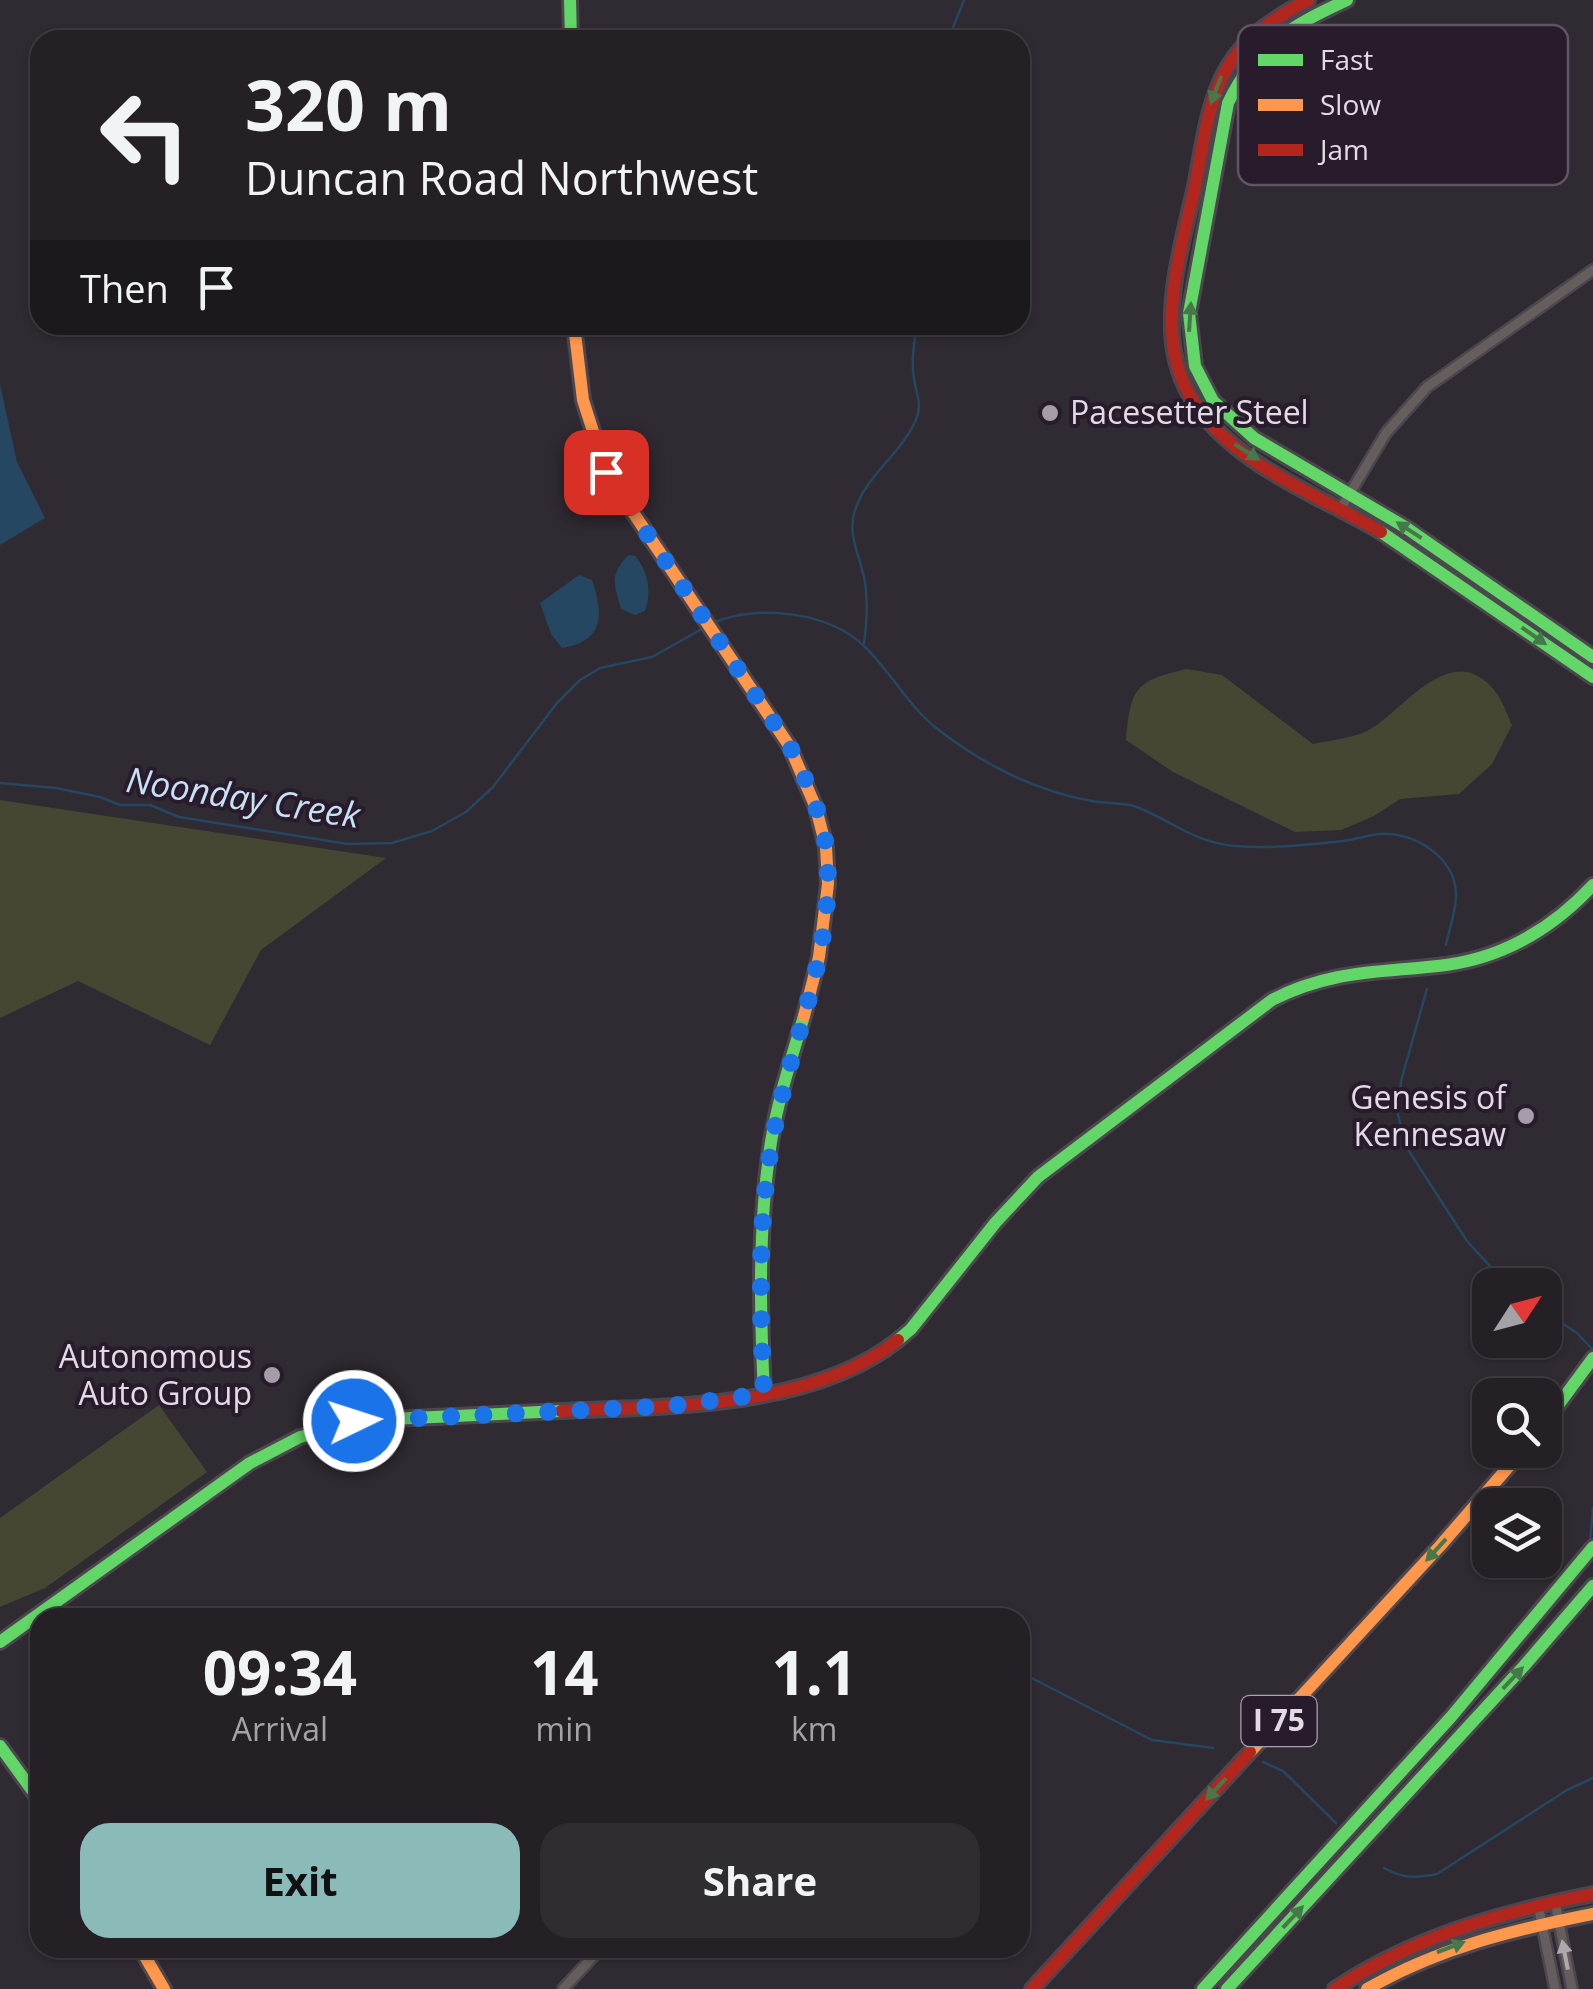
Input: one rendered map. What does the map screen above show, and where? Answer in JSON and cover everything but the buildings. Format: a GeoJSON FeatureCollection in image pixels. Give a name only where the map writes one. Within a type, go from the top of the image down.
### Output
{"type":"FeatureCollection","features":[{"type":"Feature","properties":{"kind":"main road"},"geometry":{"type":"LineString","coordinates":[[570,0],[572,30]]}},
{"type":"Feature","properties":{"kind":"main road"},"geometry":{"type":"LineString","coordinates":[[1266,25],[1308,0]]}},
{"type":"Feature","properties":{"kind":"main road"},"geometry":{"type":"LineString","coordinates":[[1299,25],[1347,0]]}},
{"type":"Feature","properties":{"kind":"main road"},"geometry":{"type":"LineString","coordinates":[[1238,49],[1218,80],[1205,130],[1173,304],[1172,334],[1183,382],[1210,424],[1244,451],[1341,508],[1593,677]]}},
{"type":"Feature","properties":{"kind":"main road"},"geometry":{"type":"LineString","coordinates":[[1238,81],[1224,120],[1192,286],[1188,329],[1198,376],[1224,414],[1252,437],[1349,493],[1593,656]]}},
{"type":"Feature","properties":{"kind":"main road"},"geometry":{"type":"LineString","coordinates":[[575,335],[580,387],[591,435],[606,472],[790,747],[805,776],[825,842],[828,868],[816,964],[780,1099],[764,1192],[760,1266],[764,1394]]}},
{"type":"Feature","properties":{"kind":"main road"},"geometry":{"type":"LineString","coordinates":[[47,1608],[250,1463],[318,1430],[370,1419],[670,1406],[764,1394],[842,1374],[890,1346],[922,1318],[996,1222],[1038,1177],[1272,1000],[1304,984],[1343,972],[1446,965],[1498,952],[1547,927],[1593,885]]}},
{"type":"Feature","properties":{"kind":"main road"},"geometry":{"type":"LineString","coordinates":[[1562,1401],[1593,1358]]}},
{"type":"Feature","properties":{"kind":"main road","name":"I 75"},"geometry":{"type":"LineString","coordinates":[[1032,1989],[1507,1468]]}},
{"type":"Feature","properties":{"kind":"main road"},"geometry":{"type":"LineString","coordinates":[[1203,1989],[1413,1763],[1563,1586],[1593,1544]]}},
{"type":"Feature","properties":{"kind":"main road"},"geometry":{"type":"LineString","coordinates":[[1227,1989],[1589,1592]]}},
{"type":"Feature","properties":{"kind":"main road"},"geometry":{"type":"LineString","coordinates":[[0,1642],[30,1621]]}},
{"type":"Feature","properties":{"kind":"main road"},"geometry":{"type":"LineString","coordinates":[[0,1729],[1,1746],[30,1787]]}},
{"type":"Feature","properties":{"kind":"main road"},"geometry":{"type":"LineString","coordinates":[[1335,1989],[1373,1963],[1427,1936],[1483,1917],[1593,1894]]}},
{"type":"Feature","properties":{"kind":"main road"},"geometry":{"type":"LineString","coordinates":[[1367,1989],[1446,1949],[1593,1914]]}},
{"type":"Feature","properties":{"kind":"main road"},"geometry":{"type":"LineString","coordinates":[[146,1958],[164,1989]]}},
{"type":"Feature","properties":{"kind":"street"},"geometry":{"type":"LineString","coordinates":[[1341,508],[1386,434],[1428,387],[1593,270]]}},
{"type":"Feature","properties":{"kind":"street"},"geometry":{"type":"LineString","coordinates":[[1555,1902],[1572,1989]]}},
{"type":"Feature","properties":{"kind":"street"},"geometry":{"type":"LineString","coordinates":[[1538,1905],[1554,1989]]}},
{"type":"Feature","properties":{"kind":"street"},"geometry":{"type":"LineString","coordinates":[[562,1989],[591,1958]]}},
{"type":"Feature","properties":{"kind":"green space"},"geometry":{"type":"Polygon","coordinates":[[[1187,669],[1222,675],[1313,744],[1366,731],[1430,682],[1463,671],[1479,677],[1495,691],[1512,725],[1492,764],[1459,794],[1400,799],[1341,830],[1295,832],[1173,772],[1126,740],[1130,708],[1139,689],[1156,678],[1187,669]]]}},
{"type":"Feature","properties":{"kind":"green space"},"geometry":{"type":"Polygon","coordinates":[[[0,800],[386,858],[261,950],[210,1045],[78,981],[0,1018],[0,800]]]}},
{"type":"Feature","properties":{"kind":"green space"},"geometry":{"type":"Polygon","coordinates":[[[159,1405],[207,1472],[45,1588],[0,1607],[0,1518],[159,1405]]]}},
{"type":"Feature","properties":{"kind":"water"},"geometry":{"type":"Polygon","coordinates":[[[0,384],[17,462],[45,518],[0,545],[0,384]]]}},
{"type":"Feature","properties":{"kind":"water"},"geometry":{"type":"Polygon","coordinates":[[[628,555],[635,556],[648,582],[645,611],[635,615],[621,609],[615,586],[618,569],[628,555]]]}},
{"type":"Feature","properties":{"kind":"water"},"geometry":{"type":"Polygon","coordinates":[[[579,575],[592,580],[598,604],[597,624],[586,639],[562,648],[551,634],[540,603],[579,575]]]}},
{"type":"Feature","properties":{"kind":"waterway"},"geometry":{"type":"LineString","coordinates":[[952,30],[964,0]]}},
{"type":"Feature","properties":{"kind":"waterway"},"geometry":{"type":"LineString","coordinates":[[864,643],[866,590],[854,540],[854,514],[866,488],[903,442],[917,417],[919,402],[913,366],[916,335]]}},
{"type":"Feature","properties":{"kind":"waterway","name":"Noonday Creek"},"geometry":{"type":"LineString","coordinates":[[715,622],[732,616],[772,613],[833,626],[865,647],[935,727],[989,764],[1050,790],[1137,807],[1207,840],[1272,847],[1392,834],[1418,842],[1440,857],[1454,880],[1455,906],[1446,945]]}},
{"type":"Feature","properties":{"kind":"waterway","name":"Noonday Creek"},"geometry":{"type":"LineString","coordinates":[[0,783],[56,788],[120,805],[150,805],[179,817],[348,844],[392,843],[432,831],[466,812],[493,787],[557,703],[580,680],[600,668],[652,657],[702,629]]}},
{"type":"Feature","properties":{"kind":"waterway","name":"Noonday Creek"},"geometry":{"type":"LineString","coordinates":[[1427,989],[1401,1081],[1398,1114],[1405,1145],[1467,1241],[1492,1268]]}},
{"type":"Feature","properties":{"kind":"waterway","name":"Noonday Creek"},"geometry":{"type":"LineString","coordinates":[[1562,1323],[1593,1350]]}},
{"type":"Feature","properties":{"kind":"waterway","name":"Noonday Creek"},"geometry":{"type":"LineString","coordinates":[[1590,1541],[1593,1508]]}},
{"type":"Feature","properties":{"kind":"waterway"},"geometry":{"type":"LineString","coordinates":[[1030,1677],[1152,1740],[1213,1748]]}},
{"type":"Feature","properties":{"kind":"waterway"},"geometry":{"type":"LineString","coordinates":[[1263,1762],[1283,1771],[1336,1823]]}},
{"type":"Feature","properties":{"kind":"waterway"},"geometry":{"type":"LineString","coordinates":[[1384,1868],[1410,1877],[1437,1874],[1567,1790],[1593,1778]]}},
{"type":"Feature","properties":{"kind":"traffic: fast"},"geometry":{"type":"LineString","coordinates":[[570,0],[571,30]]}},
{"type":"Feature","properties":{"kind":"traffic: fast"},"geometry":{"type":"LineString","coordinates":[[1299,25],[1347,0]]}},
{"type":"Feature","properties":{"kind":"traffic: fast"},"geometry":{"type":"LineString","coordinates":[[1238,85],[1228,103],[1189,313],[1195,366],[1213,401],[1254,438],[1405,527],[1593,657]]}},
{"type":"Feature","properties":{"kind":"traffic: fast"},"geometry":{"type":"LineString","coordinates":[[1381,532],[1593,677]]}},
{"type":"Feature","properties":{"kind":"traffic: fast"},"geometry":{"type":"LineString","coordinates":[[898,1340],[1038,1177],[1272,1000],[1337,977],[1446,965],[1488,955],[1544,927],[1593,885]]}},
{"type":"Feature","properties":{"kind":"traffic: fast"},"geometry":{"type":"LineString","coordinates":[[764,1394],[761,1268],[767,1173],[777,1110],[804,1016]]}},
{"type":"Feature","properties":{"kind":"traffic: fast"},"geometry":{"type":"LineString","coordinates":[[1562,1400],[1593,1358]]}},
{"type":"Feature","properties":{"kind":"traffic: fast"},"geometry":{"type":"LineString","coordinates":[[47,1608],[250,1463],[300,1437],[369,1420],[561,1411]]}},
{"type":"Feature","properties":{"kind":"traffic: fast"},"geometry":{"type":"LineString","coordinates":[[1203,1989],[1451,1717],[1593,1547]]}},
{"type":"Feature","properties":{"kind":"traffic: fast"},"geometry":{"type":"LineString","coordinates":[[1227,1989],[1593,1586]]}},
{"type":"Feature","properties":{"kind":"traffic: fast"},"geometry":{"type":"LineString","coordinates":[[0,1642],[30,1621]]}},
{"type":"Feature","properties":{"kind":"traffic: fast"},"geometry":{"type":"LineString","coordinates":[[0,1746],[30,1787]]}},
{"type":"Feature","properties":{"kind":"traffic: slow"},"geometry":{"type":"LineString","coordinates":[[575,335],[583,400],[606,472],[790,747],[816,808],[826,847],[828,884],[819,957],[804,1016]]}},
{"type":"Feature","properties":{"kind":"traffic: slow"},"geometry":{"type":"LineString","coordinates":[[1250,1752],[1507,1468]]}},
{"type":"Feature","properties":{"kind":"traffic: slow"},"geometry":{"type":"LineString","coordinates":[[1367,1989],[1421,1962],[1477,1942],[1593,1914]]}},
{"type":"Feature","properties":{"kind":"traffic: slow"},"geometry":{"type":"LineString","coordinates":[[146,1958],[164,1989]]}},
{"type":"Feature","properties":{"kind":"traffic: jam"},"geometry":{"type":"LineString","coordinates":[[1268,25],[1308,0]]}},
{"type":"Feature","properties":{"kind":"traffic: jam"},"geometry":{"type":"LineString","coordinates":[[1238,54],[1220,81],[1206,125],[1178,264],[1172,324],[1181,378],[1215,429],[1258,464],[1381,532]]}},
{"type":"Feature","properties":{"kind":"traffic: jam"},"geometry":{"type":"LineString","coordinates":[[561,1411],[692,1405],[782,1391],[824,1380],[863,1363],[898,1340]]}},
{"type":"Feature","properties":{"kind":"traffic: jam"},"geometry":{"type":"LineString","coordinates":[[1032,1989],[1250,1752]]}},
{"type":"Feature","properties":{"kind":"traffic: jam"},"geometry":{"type":"LineString","coordinates":[[1335,1989],[1396,1954],[1459,1929],[1593,1894]]}},
{"type":"Feature","properties":{"kind":"place","name":"Pacesetter Steel"},"geometry":{"type":"Point","coordinates":[1050,413]}},
{"type":"Feature","properties":{"kind":"place","name":"Genesis of Kennesaw"},"geometry":{"type":"Point","coordinates":[1526,1116]}},
{"type":"Feature","properties":{"kind":"place","name":"Autonomous Auto Group"},"geometry":{"type":"Point","coordinates":[272,1375]}},
{"type":"Feature","properties":{"kind":"route"},"geometry":{"type":"LineString","coordinates":[[354,1421],[670,1406],[764,1394],[760,1266],[764,1192],[780,1099],[816,964],[828,868],[825,842],[805,776],[790,747],[606,472]]}}]}
